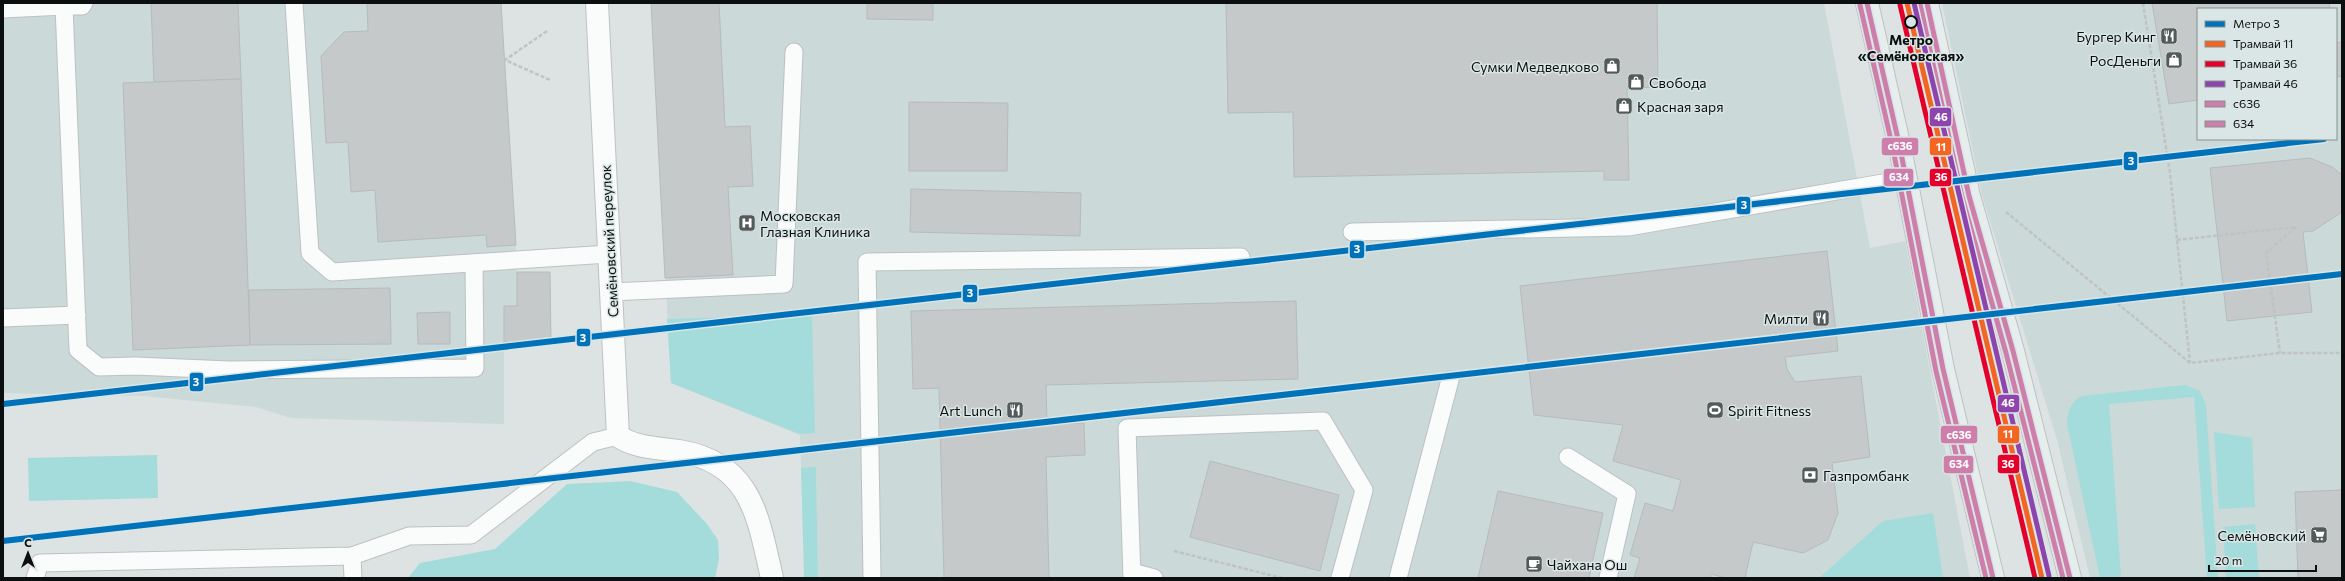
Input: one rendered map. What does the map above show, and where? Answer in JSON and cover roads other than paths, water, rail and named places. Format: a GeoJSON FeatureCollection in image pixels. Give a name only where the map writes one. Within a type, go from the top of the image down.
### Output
{"type":"FeatureCollection","features":[{"type":"Feature","properties":{"kind":"main road"},"geometry":{"type":"LineString","coordinates":[[1867,3],[1906,179],[1944,369],[1993,578]]}},
{"type":"Feature","properties":{"kind":"main road"},"geometry":{"type":"LineString","coordinates":[[1927,3],[1969,196],[2013,351],[2070,578]]}},
{"type":"Feature","properties":{"kind":"street","name":"Семёновский переулок"},"geometry":{"type":"LineString","coordinates":[[597,3],[618,436]]}},
{"type":"Feature","properties":{"kind":"street"},"geometry":{"type":"LineString","coordinates":[[618,436],[628,443],[687,452],[719,463],[742,484],[761,529],[772,578]]}},
{"type":"Feature","properties":{"kind":"lane"},"geometry":{"type":"LineString","coordinates":[[3,9],[82,6],[84,3]]}},
{"type":"Feature","properties":{"kind":"lane"},"geometry":{"type":"LineString","coordinates":[[294,3],[310,253],[332,272],[609,254]]}},
{"type":"Feature","properties":{"kind":"lane"},"geometry":{"type":"LineString","coordinates":[[64,6],[78,350],[99,367],[135,366],[229,370],[475,368],[474,263]]}},
{"type":"Feature","properties":{"kind":"lane"},"geometry":{"type":"LineString","coordinates":[[611,292],[784,284],[794,52]]}},
{"type":"Feature","properties":{"kind":"lane"},"geometry":{"type":"LineString","coordinates":[[1352,232],[1628,227],[1906,179]]}},
{"type":"Feature","properties":{"kind":"lane"},"geometry":{"type":"LineString","coordinates":[[872,578],[867,262],[1241,257]]}},
{"type":"Feature","properties":{"kind":"lane"},"geometry":{"type":"LineString","coordinates":[[3,318],[77,315]]}},
{"type":"Feature","properties":{"kind":"lane"},"geometry":{"type":"LineString","coordinates":[[1398,578],[1450,380]]}},
{"type":"Feature","properties":{"kind":"lane"},"geometry":{"type":"LineString","coordinates":[[1154,578],[1132,575],[1128,428],[1323,421],[1364,490],[1340,578]]}},
{"type":"Feature","properties":{"kind":"lane"},"geometry":{"type":"LineString","coordinates":[[35,578],[40,563],[352,556],[409,536],[471,535],[593,442],[618,436]]}},
{"type":"Feature","properties":{"kind":"lane"},"geometry":{"type":"LineString","coordinates":[[1568,457],[1627,494],[1608,578]]}},
{"type":"Feature","properties":{"kind":"lane"},"geometry":{"type":"LineString","coordinates":[[352,556],[353,578]]}},
{"type":"Feature","properties":{"kind":"metro line","name":"3"},"geometry":{"type":"LineString","coordinates":[[3,404],[2315,140]]}},
{"type":"Feature","properties":{"kind":"metro line","name":"3"},"geometry":{"type":"LineString","coordinates":[[3,541],[2342,274]]}},
{"type":"Feature","properties":{"kind":"tram line","name":"11"},"geometry":{"type":"LineString","coordinates":[[1907,3],[2042,578]]}},
{"type":"Feature","properties":{"kind":"tram line","name":"46"},"geometry":{"type":"LineString","coordinates":[[1914,3],[2049,576]]}},
{"type":"Feature","properties":{"kind":"tram line","name":"36"},"geometry":{"type":"LineString","coordinates":[[1900,5],[2035,578]]}},
{"type":"Feature","properties":{"kind":"place","name":"Метро «Семёновская»"},"geometry":{"type":"Point","coordinates":[1911,22]}},
{"type":"Feature","properties":{"kind":"place","name":"Бургер Кинг"},"geometry":{"type":"Point","coordinates":[2169,36]}},
{"type":"Feature","properties":{"kind":"place","name":"РосДеньги"},"geometry":{"type":"Point","coordinates":[2174,60]}},
{"type":"Feature","properties":{"kind":"place","name":"Сумки Медведково"},"geometry":{"type":"Point","coordinates":[1612,66]}},
{"type":"Feature","properties":{"kind":"place","name":"Свобода"},"geometry":{"type":"Point","coordinates":[1636,82]}},
{"type":"Feature","properties":{"kind":"place","name":"Красная заря"},"geometry":{"type":"Point","coordinates":[1624,106]}},
{"type":"Feature","properties":{"kind":"place","name":"Московская Глазная Клиника"},"geometry":{"type":"Point","coordinates":[747,223]}},
{"type":"Feature","properties":{"kind":"place","name":"Милти"},"geometry":{"type":"Point","coordinates":[1821,318]}},
{"type":"Feature","properties":{"kind":"place","name":"Art Lunch"},"geometry":{"type":"Point","coordinates":[1015,410]}},
{"type":"Feature","properties":{"kind":"place","name":"Spirit Fitness"},"geometry":{"type":"Point","coordinates":[1715,410]}},
{"type":"Feature","properties":{"kind":"place","name":"Газпромбанк"},"geometry":{"type":"Point","coordinates":[1810,475]}},
{"type":"Feature","properties":{"kind":"place","name":"Семёновский"},"geometry":{"type":"Point","coordinates":[2319,535]}},
{"type":"Feature","properties":{"kind":"place","name":"Чайхана Ош"},"geometry":{"type":"Point","coordinates":[1534,564]}}]}
